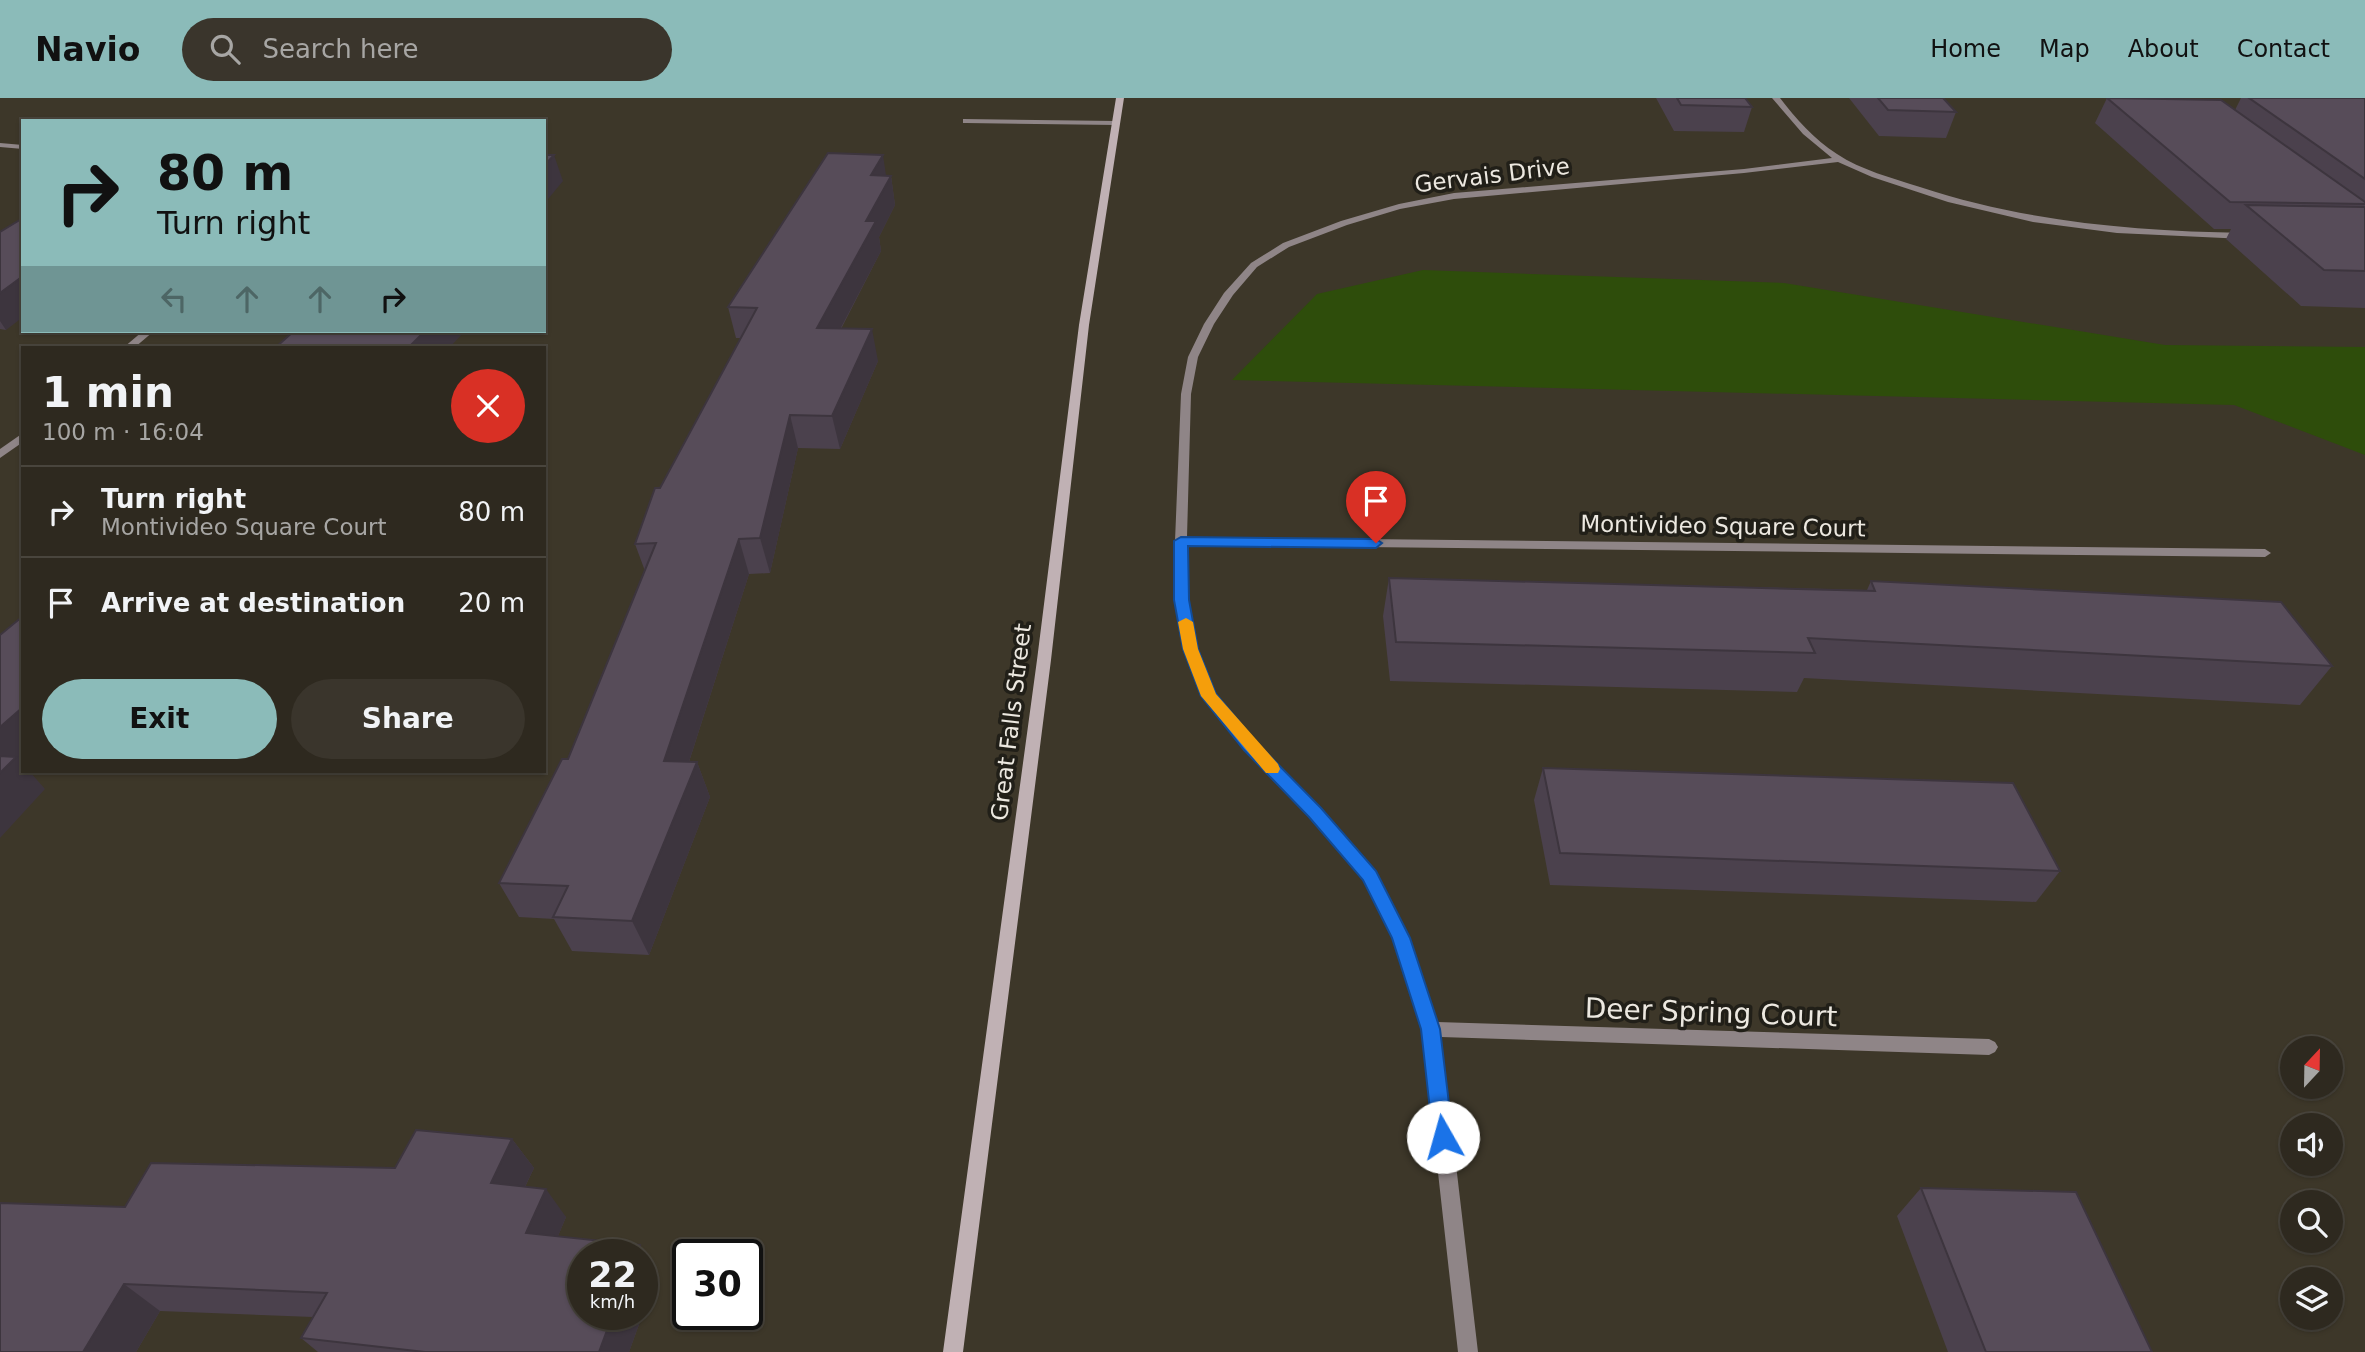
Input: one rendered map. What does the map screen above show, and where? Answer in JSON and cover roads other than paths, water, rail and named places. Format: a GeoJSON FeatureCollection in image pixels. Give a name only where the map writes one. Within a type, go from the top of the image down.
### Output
{"type":"FeatureCollection","features":[{"type":"Feature","properties":{"kind":"main road","name":"Great Falls Street"},"geometry":{"type":"LineString","coordinates":[[953,1352],[1044,660],[1084,325],[1120,98]]}},
{"type":"Feature","properties":{"kind":"street"},"geometry":{"type":"LineString","coordinates":[[1776,98],[1800,128],[1840,159],[1930,195],[2041,221],[2154,234],[2259,236]]}},
{"type":"Feature","properties":{"kind":"street"},"geometry":{"type":"LineString","coordinates":[[966,121],[1116,124]]}},
{"type":"Feature","properties":{"kind":"street"},"geometry":{"type":"LineString","coordinates":[[0,145],[21,147]]}},
{"type":"Feature","properties":{"kind":"street","name":"Gervais Drive"},"geometry":{"type":"LineString","coordinates":[[1468,1352],[1430,1029],[1401,938],[1370,876],[1315,812],[1250,746],[1209,696],[1191,649],[1182,600],[1181,541],[1186,394],[1193,357],[1209,324],[1229,293],[1254,265],[1286,245],[1344,223],[1399,207],[1454,196],[1744,171],[1840,159]]}},
{"type":"Feature","properties":{"kind":"street"},"geometry":{"type":"LineString","coordinates":[[130,346],[147,333]]}},
{"type":"Feature","properties":{"kind":"street"},"geometry":{"type":"LineString","coordinates":[[0,455],[21,438]]}},
{"type":"Feature","properties":{"kind":"street","name":"Montivideo Square Court"},"geometry":{"type":"LineString","coordinates":[[1181,541],[2265,553]]}},
{"type":"Feature","properties":{"kind":"street","name":"Deer Spring Court"},"geometry":{"type":"LineString","coordinates":[[1430,1029],[1989,1046]]}}]}
